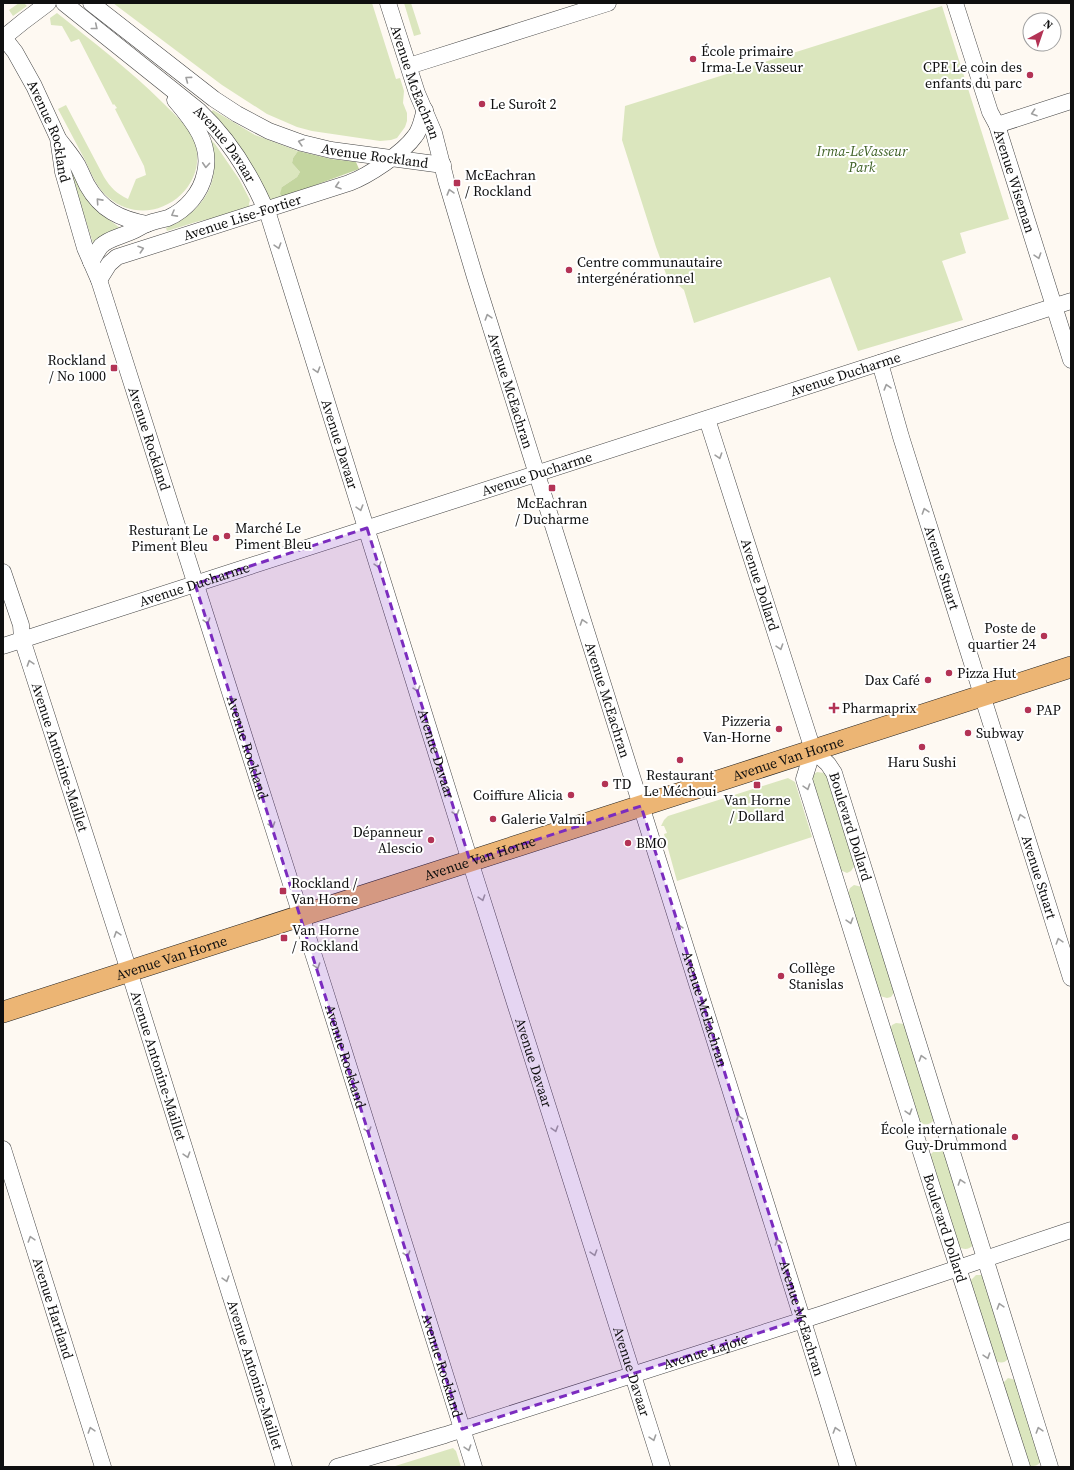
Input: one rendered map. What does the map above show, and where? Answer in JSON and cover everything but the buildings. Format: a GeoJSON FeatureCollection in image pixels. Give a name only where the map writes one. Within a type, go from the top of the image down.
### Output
{"type":"FeatureCollection","features":[{"type":"Feature","properties":{"kind":"main road","name":"Avenue Van Horne"},"geometry":{"type":"LineString","coordinates":[[3,1012],[1071,667]]}},
{"type":"Feature","properties":{"kind":"street"},"geometry":{"type":"LineString","coordinates":[[3,38],[48,3]]}},
{"type":"Feature","properties":{"kind":"street"},"geometry":{"type":"LineString","coordinates":[[64,3],[153,75],[180,106],[197,129],[205,147],[206,167],[201,187],[188,204],[172,216],[147,224],[109,240],[101,246],[91,262]]}},
{"type":"Feature","properties":{"kind":"street","name":"Avenue Rockland"},"geometry":{"type":"LineString","coordinates":[[91,3],[164,61],[229,109],[276,134],[322,148],[443,165]]}},
{"type":"Feature","properties":{"kind":"street","name":"Avenue McEachran"},"geometry":{"type":"LineString","coordinates":[[388,3],[417,93],[434,133],[475,277],[848,1467]]}},
{"type":"Feature","properties":{"kind":"street"},"geometry":{"type":"LineString","coordinates":[[409,66],[608,3]]}},
{"type":"Feature","properties":{"kind":"street","name":"Avenue Wiseman"},"geometry":{"type":"LineString","coordinates":[[955,3],[990,112],[997,125],[1071,360]]}},
{"type":"Feature","properties":{"kind":"street","name":"Avenue Rockland"},"geometry":{"type":"LineString","coordinates":[[3,38],[15,52],[37,92],[58,138],[63,172],[84,248],[99,280],[474,1467]]}},
{"type":"Feature","properties":{"kind":"street","name":"Avenue Davaar"},"geometry":{"type":"LineString","coordinates":[[153,75],[199,111],[224,137],[248,171],[266,209],[662,1467]]}},
{"type":"Feature","properties":{"kind":"street"},"geometry":{"type":"LineString","coordinates":[[997,125],[1071,101]]}},
{"type":"Feature","properties":{"kind":"street","name":"Avenue Lise-Fortier"},"geometry":{"type":"LineString","coordinates":[[99,280],[109,264],[117,257],[357,180],[373,171],[404,148],[415,137],[425,110]]}},
{"type":"Feature","properties":{"kind":"street"},"geometry":{"type":"LineString","coordinates":[[58,138],[78,166],[90,190],[101,204],[121,217],[131,221],[147,224]]}},
{"type":"Feature","properties":{"kind":"street","name":"Avenue Ducharme"},"geometry":{"type":"LineString","coordinates":[[3,646],[1071,301]]}},
{"type":"Feature","properties":{"kind":"street","name":"Avenue Stuart"},"geometry":{"type":"LineString","coordinates":[[880,363],[901,437],[1071,978]]}},
{"type":"Feature","properties":{"kind":"street","name":"Avenue Dollard"},"geometry":{"type":"LineString","coordinates":[[707,419],[813,750]]}},
{"type":"Feature","properties":{"kind":"street","name":"Avenue Antonine-Maillet"},"geometry":{"type":"LineString","coordinates":[[3,572],[20,625],[22,639],[129,971],[284,1467]]}},
{"type":"Feature","properties":{"kind":"street","name":"Boulevard Dollard"},"geometry":{"type":"LineString","coordinates":[[1022,1467],[959,1267],[932,1187],[804,779],[813,750],[828,764],[834,773],[1050,1467]]}},
{"type":"Feature","properties":{"kind":"street","name":"Avenue Hartland"},"geometry":{"type":"LineString","coordinates":[[3,1149],[103,1467]]}},
{"type":"Feature","properties":{"kind":"street","name":"Avenue Lajoie"},"geometry":{"type":"LineString","coordinates":[[337,1467],[462,1429],[802,1320],[1071,1230]]}},
{"type":"Feature","properties":{"kind":"highlighted area"},"geometry":{"type":"Polygon","coordinates":[[[367,528],[470,861],[641,806],[802,1319],[462,1429],[195,584],[367,528]]]}},
{"type":"Feature","properties":{"kind":"green space"},"geometry":{"type":"Polygon","coordinates":[[[19,3],[24,3],[27,6],[13,16],[9,10],[19,3]]]}},
{"type":"Feature","properties":{"kind":"green space"},"geometry":{"type":"Polygon","coordinates":[[[113,3],[372,3],[396,79],[400,78],[404,91],[403,103],[407,113],[405,127],[397,138],[380,141],[312,131],[297,127],[267,114],[222,85],[113,3]]]}},
{"type":"Feature","properties":{"kind":"green space"},"geometry":{"type":"Polygon","coordinates":[[[404,3],[411,3],[421,34],[414,36],[404,3]]]}},
{"type":"Feature","properties":{"kind":"green space","name":"Irma-LeVasseur Park"},"geometry":{"type":"Polygon","coordinates":[[[942,6],[1009,219],[960,233],[966,253],[942,261],[963,320],[858,351],[830,277],[694,323],[684,290],[666,274],[656,247],[622,140],[625,106],[942,6]]]}},
{"type":"Feature","properties":{"kind":"green space"},"geometry":{"type":"Polygon","coordinates":[[[57,13],[138,79],[188,129],[196,148],[196,167],[190,183],[178,197],[163,206],[146,210],[127,208],[109,198],[101,190],[58,109],[66,105],[104,177],[120,195],[128,199],[136,179],[146,175],[144,166],[115,109],[117,108],[114,104],[113,105],[79,39],[71,42],[62,26],[51,25],[50,18],[57,13]]]}},
{"type":"Feature","properties":{"kind":"green space"},"geometry":{"type":"Polygon","coordinates":[[[213,110],[255,135],[298,151],[293,158],[292,163],[300,172],[297,177],[282,187],[283,197],[271,202],[210,113],[213,110]]]}},
{"type":"Feature","properties":{"kind":"green space"},"geometry":{"type":"Polygon","coordinates":[[[210,140],[215,144],[239,179],[250,200],[250,208],[167,231],[166,228],[185,218],[194,211],[207,194],[214,174],[214,159],[210,140]]]}},
{"type":"Feature","properties":{"kind":"green space"},"geometry":{"type":"Polygon","coordinates":[[[298,151],[331,159],[356,162],[359,169],[283,197],[280,194],[282,187],[297,177],[300,172],[292,163],[293,158],[298,151]]]}},
{"type":"Feature","properties":{"kind":"green space"},"geometry":{"type":"Polygon","coordinates":[[[73,170],[103,215],[120,228],[93,243],[70,171],[73,170]]]}},
{"type":"Feature","properties":{"kind":"green space"},"geometry":{"type":"Polygon","coordinates":[[[817,772],[827,775],[855,865],[851,871],[847,873],[840,870],[811,781],[813,775],[817,772]]]}},
{"type":"Feature","properties":{"kind":"green space"},"geometry":{"type":"Polygon","coordinates":[[[788,778],[795,782],[812,837],[677,881],[664,834],[667,833],[664,826],[661,826],[668,816],[788,778]]]}},
{"type":"Feature","properties":{"kind":"green space"},"geometry":{"type":"Polygon","coordinates":[[[854,885],[862,887],[896,990],[891,997],[887,998],[880,996],[848,893],[850,888],[854,885]]]}},
{"type":"Feature","properties":{"kind":"green space"},"geometry":{"type":"Polygon","coordinates":[[[896,1023],[905,1024],[935,1117],[932,1122],[928,1124],[919,1122],[890,1030],[892,1025],[896,1023]]]}},
{"type":"Feature","properties":{"kind":"green space"},"geometry":{"type":"Polygon","coordinates":[[[936,1149],[944,1151],[973,1245],[968,1249],[958,1246],[930,1155],[936,1149]]]}},
{"type":"Feature","properties":{"kind":"green space"},"geometry":{"type":"Polygon","coordinates":[[[976,1275],[982,1275],[1008,1359],[1003,1362],[993,1360],[970,1281],[976,1275]]]}},
{"type":"Feature","properties":{"kind":"green space"},"geometry":{"type":"Polygon","coordinates":[[[1008,1378],[1016,1380],[1041,1461],[1039,1464],[1029,1466],[1002,1384],[1008,1378]]]}},
{"type":"Feature","properties":{"kind":"green space"},"geometry":{"type":"Polygon","coordinates":[[[453,1448],[456,1451],[461,1467],[392,1467],[453,1448]]]}},
{"type":"Feature","properties":{"kind":"place","name":"École primaire Irma-Le Vasseur"},"geometry":{"type":"Point","coordinates":[693,59]}},
{"type":"Feature","properties":{"kind":"place","name":"CPE Le coin des enfants du parc"},"geometry":{"type":"Point","coordinates":[1030,75]}},
{"type":"Feature","properties":{"kind":"place","name":"Le Suroît 2"},"geometry":{"type":"Point","coordinates":[482,104]}},
{"type":"Feature","properties":{"kind":"place","name":"McEachran / Rockland"},"geometry":{"type":"Point","coordinates":[457,183]}},
{"type":"Feature","properties":{"kind":"place","name":"Centre communautaire intergénérationnel"},"geometry":{"type":"Point","coordinates":[569,270]}},
{"type":"Feature","properties":{"kind":"place","name":"Rockland / No 1000"},"geometry":{"type":"Point","coordinates":[114,368]}},
{"type":"Feature","properties":{"kind":"place","name":"McEachran / Ducharme"},"geometry":{"type":"Point","coordinates":[552,488]}},
{"type":"Feature","properties":{"kind":"place","name":"Marché Le Piment Bleu"},"geometry":{"type":"Point","coordinates":[227,536]}},
{"type":"Feature","properties":{"kind":"place","name":"Resturant Le Piment Bleu"},"geometry":{"type":"Point","coordinates":[216,538]}},
{"type":"Feature","properties":{"kind":"place","name":"Poste de quartier 24"},"geometry":{"type":"Point","coordinates":[1044,636]}},
{"type":"Feature","properties":{"kind":"place","name":"Pizza Hut"},"geometry":{"type":"Point","coordinates":[949,673]}},
{"type":"Feature","properties":{"kind":"place","name":"Dax Café"},"geometry":{"type":"Point","coordinates":[928,680]}},
{"type":"Feature","properties":{"kind":"place","name":"Pharmaprix"},"geometry":{"type":"Point","coordinates":[834,708]}},
{"type":"Feature","properties":{"kind":"place","name":"PAP"},"geometry":{"type":"Point","coordinates":[1028,710]}},
{"type":"Feature","properties":{"kind":"place","name":"Pizzeria Van-Horne"},"geometry":{"type":"Point","coordinates":[779,729]}},
{"type":"Feature","properties":{"kind":"place","name":"Subway"},"geometry":{"type":"Point","coordinates":[968,733]}},
{"type":"Feature","properties":{"kind":"place","name":"Haru Sushi"},"geometry":{"type":"Point","coordinates":[922,747]}},
{"type":"Feature","properties":{"kind":"place","name":"Restaurant Le Méchoui"},"geometry":{"type":"Point","coordinates":[680,760]}},
{"type":"Feature","properties":{"kind":"place","name":"TD"},"geometry":{"type":"Point","coordinates":[605,784]}},
{"type":"Feature","properties":{"kind":"place","name":"Van Horne / Dollard"},"geometry":{"type":"Point","coordinates":[757,785]}},
{"type":"Feature","properties":{"kind":"place","name":"Coiffure Alicia"},"geometry":{"type":"Point","coordinates":[571,795]}},
{"type":"Feature","properties":{"kind":"place","name":"Galerie Valmi"},"geometry":{"type":"Point","coordinates":[493,819]}},
{"type":"Feature","properties":{"kind":"place","name":"Dépanneur Alescio"},"geometry":{"type":"Point","coordinates":[431,840]}},
{"type":"Feature","properties":{"kind":"place","name":"BMO"},"geometry":{"type":"Point","coordinates":[628,843]}},
{"type":"Feature","properties":{"kind":"place","name":"Rockland / Van Horne"},"geometry":{"type":"Point","coordinates":[283,891]}},
{"type":"Feature","properties":{"kind":"place","name":"Van Horne / Rockland"},"geometry":{"type":"Point","coordinates":[284,938]}},
{"type":"Feature","properties":{"kind":"place","name":"Collège Stanislas"},"geometry":{"type":"Point","coordinates":[781,976]}},
{"type":"Feature","properties":{"kind":"place","name":"École internationale Guy-Drummond"},"geometry":{"type":"Point","coordinates":[1015,1137]}}]}
